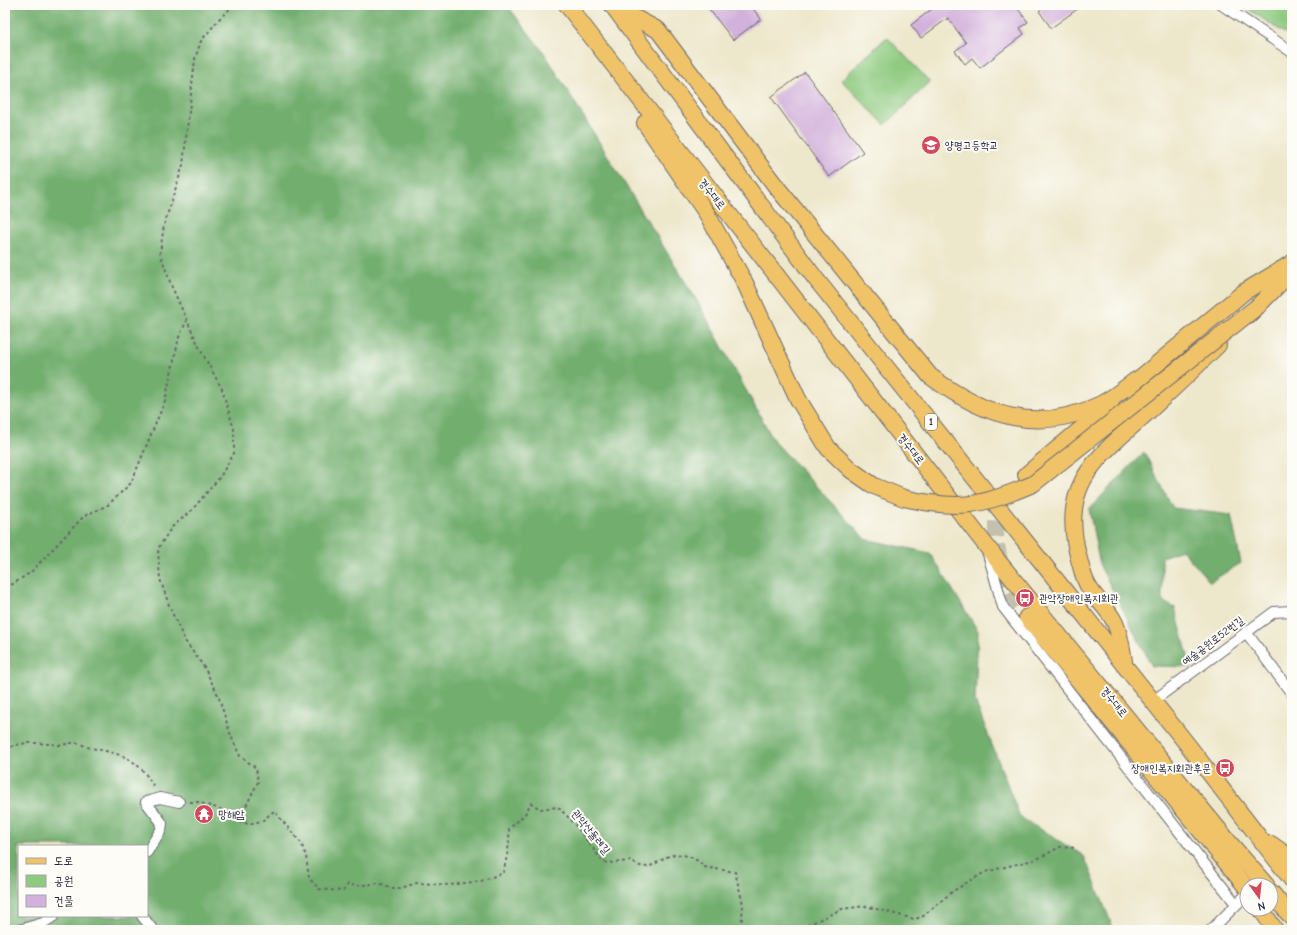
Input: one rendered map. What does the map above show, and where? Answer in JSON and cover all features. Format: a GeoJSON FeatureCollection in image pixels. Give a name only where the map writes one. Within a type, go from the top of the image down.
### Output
{"type":"FeatureCollection","features":[{"type":"Feature","properties":{"kind":"main road","name":"경수대로"},"geometry":{"type":"LineString","coordinates":[[567,5],[583,28],[986,546],[1259,877]]}},
{"type":"Feature","properties":{"kind":"main road"},"geometry":{"type":"LineString","coordinates":[[612,6],[658,30],[775,185],[930,376],[954,394],[973,405],[1001,415],[1024,419],[1052,419],[1074,414],[1102,404],[1136,380],[1244,292],[1292,263]]}},
{"type":"Feature","properties":{"kind":"main road","name":"1"},"geometry":{"type":"LineString","coordinates":[[612,6],[815,278],[1153,701],[1292,880]]}},
{"type":"Feature","properties":{"kind":"main road"},"geometry":{"type":"LineString","coordinates":[[583,28],[707,214],[746,283],[798,399],[828,448],[851,470],[874,486],[904,498],[934,505],[961,506],[996,499],[1033,484],[1258,306]]}},
{"type":"Feature","properties":{"kind":"main road"},"geometry":{"type":"LineString","coordinates":[[1126,667],[1115,623],[1088,587],[1073,536],[1074,509],[1078,490],[1087,472],[1104,452],[1156,405],[1292,271]]}},
{"type":"Feature","properties":{"kind":"main road"},"geometry":{"type":"LineString","coordinates":[[1026,475],[1104,411],[1136,380]]}},
{"type":"Feature","properties":{"kind":"main road"},"geometry":{"type":"LineString","coordinates":[[1027,617],[1239,880]]}},
{"type":"Feature","properties":{"kind":"main road"},"geometry":{"type":"LineString","coordinates":[[1257,834],[1292,859]]}},
{"type":"Feature","properties":{"kind":"main road"},"geometry":{"type":"LineString","coordinates":[[1233,847],[1242,877]]}},
{"type":"Feature","properties":{"kind":"main road"},"geometry":{"type":"LineString","coordinates":[[1279,902],[1292,918]]}},
{"type":"Feature","properties":{"kind":"main road"},"geometry":{"type":"LineString","coordinates":[[1266,917],[1275,930]]}},
{"type":"Feature","properties":{"kind":"street"},"geometry":{"type":"LineString","coordinates":[[1222,5],[1292,52]]}},
{"type":"Feature","properties":{"kind":"street"},"geometry":{"type":"LineString","coordinates":[[986,546],[1003,607],[1236,904]]}},
{"type":"Feature","properties":{"kind":"street","name":"예술공원로52번길"},"geometry":{"type":"LineString","coordinates":[[1153,701],[1274,612],[1292,611]]}},
{"type":"Feature","properties":{"kind":"street"},"geometry":{"type":"LineString","coordinates":[[1246,632],[1292,694]]}},
{"type":"Feature","properties":{"kind":"street"},"geometry":{"type":"LineString","coordinates":[[148,850],[161,830],[162,823],[146,802],[160,798],[182,802]]}},
{"type":"Feature","properties":{"kind":"street"},"geometry":{"type":"LineString","coordinates":[[1211,930],[1239,900]]}},
{"type":"Feature","properties":{"kind":"street"},"geometry":{"type":"LineString","coordinates":[[19,930],[43,923],[52,917]]}},
{"type":"Feature","properties":{"kind":"street"},"geometry":{"type":"LineString","coordinates":[[143,917],[153,930]]}},
{"type":"Feature","properties":{"kind":"path"},"geometry":{"type":"LineString","coordinates":[[234,5],[220,18],[201,41],[195,59],[183,165],[164,225],[160,253],[171,285],[222,390],[234,429],[234,453],[220,477],[192,510],[171,528],[158,549],[160,579],[170,608],[185,641],[204,667],[218,695],[231,736],[240,756],[256,768],[258,782],[244,810],[243,818],[248,824]]}},
{"type":"Feature","properties":{"kind":"path"},"geometry":{"type":"LineString","coordinates":[[1278,5],[1292,14]]}},
{"type":"Feature","properties":{"kind":"path"},"geometry":{"type":"LineString","coordinates":[[5,586],[13,584],[31,572],[84,516],[108,505],[131,483],[165,401],[179,337],[187,320]]}},
{"type":"Feature","properties":{"kind":"path"},"geometry":{"type":"LineString","coordinates":[[5,749],[18,743],[36,741],[60,745],[76,743],[90,748],[108,750],[125,757],[146,772],[160,798]]}},
{"type":"Feature","properties":{"kind":"path"},"geometry":{"type":"LineString","coordinates":[[182,802],[198,802],[223,810],[234,819],[248,824]]}},
{"type":"Feature","properties":{"kind":"path","name":"관악산둘레길"},"geometry":{"type":"LineString","coordinates":[[248,824],[262,821],[274,811],[301,843],[306,856],[309,878],[319,889],[343,891],[348,884],[356,886],[379,883],[391,888],[417,882],[450,885],[481,881],[503,873],[508,855],[509,828],[526,814],[531,803],[540,809],[558,807],[573,822],[596,855],[603,862],[621,862],[625,860],[631,861],[637,866],[652,867],[673,854],[686,855],[701,862],[704,867],[735,872],[743,904],[740,930]]}},
{"type":"Feature","properties":{"kind":"path"},"geometry":{"type":"LineString","coordinates":[[797,930],[842,909],[865,906],[899,916],[914,919],[918,918],[954,891],[985,872],[1038,859],[1060,847],[1076,848]]}},
{"type":"Feature","properties":{"kind":"green space"},"geometry":{"type":"Polygon","coordinates":[[[5,5],[507,5],[545,54],[697,301],[774,441],[865,539],[930,553],[978,631],[975,701],[1020,817],[1084,856],[1114,930],[5,930],[5,5]]]}},
{"type":"Feature","properties":{"kind":"green space"},"geometry":{"type":"Polygon","coordinates":[[[1242,5],[1292,5],[1292,38],[1242,5]]]}},
{"type":"Feature","properties":{"kind":"green space"},"geometry":{"type":"Polygon","coordinates":[[[887,37],[930,82],[885,125],[841,80],[887,37]]]}},
{"type":"Feature","properties":{"kind":"green space"},"geometry":{"type":"Polygon","coordinates":[[[1144,452],[1173,508],[1231,515],[1241,563],[1210,582],[1182,550],[1162,557],[1162,601],[1175,608],[1191,667],[1152,666],[1100,566],[1089,509],[1144,452]]]}},
{"type":"Feature","properties":{"kind":"building"},"geometry":{"type":"Polygon","coordinates":[[[706,5],[750,5],[761,19],[733,40],[706,5]]]}},
{"type":"Feature","properties":{"kind":"building"},"geometry":{"type":"Polygon","coordinates":[[[937,5],[1015,5],[1028,22],[1020,28],[1024,34],[980,68],[972,58],[965,64],[955,51],[966,43],[948,18],[921,38],[911,25],[937,5]]]}},
{"type":"Feature","properties":{"kind":"building"},"geometry":{"type":"Polygon","coordinates":[[[1048,5],[1083,5],[1051,28],[1039,11],[1048,5]]]}},
{"type":"Feature","properties":{"kind":"building"},"geometry":{"type":"Polygon","coordinates":[[[805,72],[863,152],[829,177],[771,97],[805,72]]]}},
{"type":"Feature","properties":{"kind":"tunnel"},"geometry":{"type":"LineString","coordinates":[[1003,499],[999,507],[996,529],[1001,565],[1007,584],[1027,617]]}},
{"type":"Feature","properties":{"kind":"place","name":"양명고등학교"},"geometry":{"type":"Point","coordinates":[931,145]}},
{"type":"Feature","properties":{"kind":"place","name":"관악장애인복지회관"},"geometry":{"type":"Point","coordinates":[1025,598]}},
{"type":"Feature","properties":{"kind":"place","name":"장애인복지회관후문"},"geometry":{"type":"Point","coordinates":[1225,768]}},
{"type":"Feature","properties":{"kind":"place","name":"망해암"},"geometry":{"type":"Point","coordinates":[204,814]}}]}
